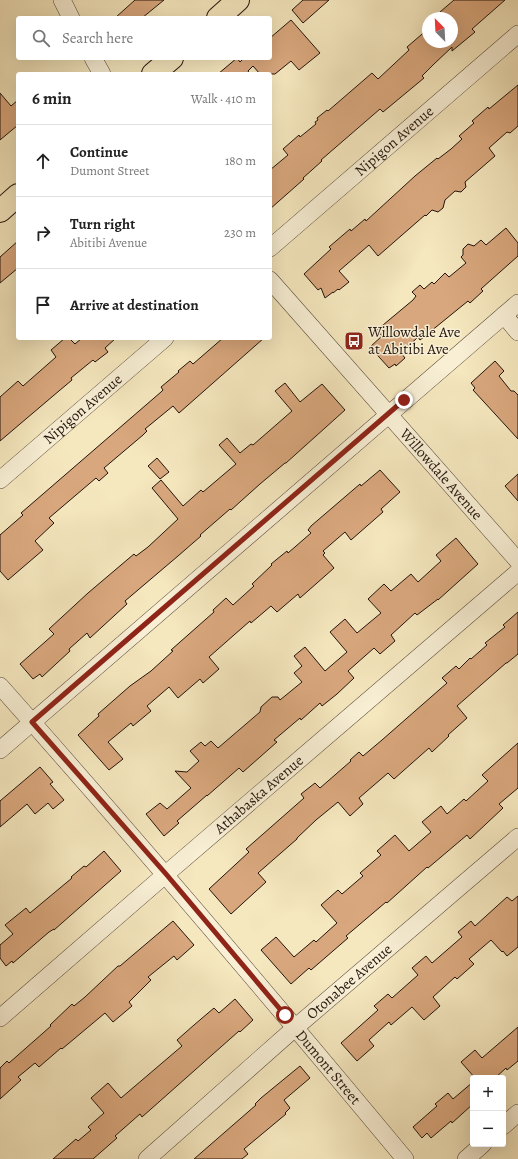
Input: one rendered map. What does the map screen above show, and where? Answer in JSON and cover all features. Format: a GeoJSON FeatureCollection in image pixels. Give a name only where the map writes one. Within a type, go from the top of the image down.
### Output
{"type":"FeatureCollection","features":[{"type":"Feature","properties":{"kind":"main road"},"geometry":{"type":"LineString","coordinates":[[220,16],[238,0]]}},
{"type":"Feature","properties":{"kind":"main road"},"geometry":{"type":"LineString","coordinates":[[155,72],[170,60]]}},
{"type":"Feature","properties":{"kind":"main road"},"geometry":{"type":"LineString","coordinates":[[0,211],[16,197]]}},
{"type":"Feature","properties":{"kind":"street"},"geometry":{"type":"LineString","coordinates":[[62,0],[70,16]]}},
{"type":"Feature","properties":{"kind":"street","name":"Nipigon Avenue"},"geometry":{"type":"LineString","coordinates":[[272,246],[518,34]]}},
{"type":"Feature","properties":{"kind":"street"},"geometry":{"type":"LineString","coordinates":[[94,60],[101,72]]}},
{"type":"Feature","properties":{"kind":"street","name":"Willowdale Avenue"},"geometry":{"type":"LineString","coordinates":[[272,282],[518,562]]}},
{"type":"Feature","properties":{"kind":"street"},"geometry":{"type":"LineString","coordinates":[[0,750],[518,303]]}},
{"type":"Feature","properties":{"kind":"street"},"geometry":{"type":"LineString","coordinates":[[504,315],[518,332]]}},
{"type":"Feature","properties":{"kind":"street","name":"Nipigon Avenue"},"geometry":{"type":"LineString","coordinates":[[0,480],[163,340]]}},
{"type":"Feature","properties":{"kind":"street","name":"Athabaska Avenue"},"geometry":{"type":"LineString","coordinates":[[0,1018],[518,572]]}},
{"type":"Feature","properties":{"kind":"street","name":"Dumont Street"},"geometry":{"type":"LineString","coordinates":[[0,686],[166,874],[296,1027],[405,1159]]}},
{"type":"Feature","properties":{"kind":"street","name":"Otonabee Avenue"},"geometry":{"type":"LineString","coordinates":[[147,1159],[296,1027],[518,837]]}},
{"type":"Feature","properties":{"kind":"street"},"geometry":{"type":"LineString","coordinates":[[506,1123],[518,1112]]}},
{"type":"Feature","properties":{"kind":"street"},"geometry":{"type":"LineString","coordinates":[[466,1159],[480,1147]]}},
{"type":"Feature","properties":{"kind":"building"},"geometry":{"type":"Polygon","coordinates":[[[135,0],[164,0],[144,16],[117,16],[135,0]]]}},
{"type":"Feature","properties":{"kind":"building"},"geometry":{"type":"Polygon","coordinates":[[[303,0],[329,0],[303,23],[292,10],[303,0]]]}},
{"type":"Feature","properties":{"kind":"building"},"geometry":{"type":"Polygon","coordinates":[[[454,0],[505,0],[472,29],[475,32],[458,46],[458,12],[440,12],[454,0]]]}},
{"type":"Feature","properties":{"kind":"building"},"geometry":{"type":"Polygon","coordinates":[[[291,20],[320,53],[299,70],[291,61],[275,74],[272,74],[272,72],[258,72],[253,66],[249,72],[220,72],[235,60],[238,60],[240,62],[242,60],[272,60],[272,36],[291,20]]]}},
{"type":"Feature","properties":{"kind":"building"},"geometry":{"type":"Polygon","coordinates":[[[422,34],[422,48],[451,48],[422,76],[424,78],[383,112],[380,109],[321,160],[322,161],[303,178],[304,179],[272,207],[272,168],[288,155],[283,149],[299,135],[300,137],[316,124],[315,122],[318,120],[317,118],[327,110],[328,111],[372,73],[378,79],[409,50],[407,47],[422,34]]]}},
{"type":"Feature","properties":{"kind":"building"},"geometry":{"type":"Polygon","coordinates":[[[518,85],[518,126],[510,133],[507,132],[489,148],[495,156],[465,182],[466,187],[461,192],[455,191],[445,200],[443,208],[438,212],[432,210],[426,216],[425,215],[378,256],[369,245],[339,271],[349,282],[325,298],[321,288],[318,290],[304,274],[331,249],[329,247],[350,229],[351,231],[365,219],[366,221],[415,176],[437,158],[438,159],[451,149],[462,139],[459,136],[474,123],[472,121],[518,85]]]}},
{"type":"Feature","properties":{"kind":"building"},"geometry":{"type":"Polygon","coordinates":[[[0,93],[11,106],[16,102],[16,127],[0,140],[0,93]]]}},
{"type":"Feature","properties":{"kind":"building"},"geometry":{"type":"Polygon","coordinates":[[[506,228],[518,243],[518,256],[482,288],[481,289],[483,291],[470,303],[468,301],[420,340],[418,337],[401,353],[405,358],[396,366],[395,364],[389,368],[370,347],[382,336],[377,330],[413,300],[416,296],[412,292],[420,285],[424,289],[432,282],[434,284],[445,273],[449,277],[466,263],[461,257],[463,255],[463,249],[468,244],[474,246],[481,240],[486,245],[506,228]]]}},
{"type":"Feature","properties":{"kind":"building"},"geometry":{"type":"Polygon","coordinates":[[[16,243],[16,270],[0,283],[0,257],[16,243]]]}},
{"type":"Feature","properties":{"kind":"building"},"geometry":{"type":"Polygon","coordinates":[[[63,340],[71,340],[75,344],[80,340],[114,340],[105,348],[108,352],[95,362],[93,360],[71,378],[72,380],[0,441],[0,397],[18,381],[23,386],[56,357],[51,350],[63,340]]]}},
{"type":"Feature","properties":{"kind":"building"},"geometry":{"type":"Polygon","coordinates":[[[221,340],[262,340],[179,413],[173,406],[145,429],[147,431],[143,435],[104,468],[108,473],[99,481],[96,478],[49,518],[54,523],[35,541],[43,550],[8,580],[0,571],[0,535],[23,515],[21,513],[161,392],[163,390],[161,387],[179,372],[178,371],[190,361],[193,364],[221,340]]]}},
{"type":"Feature","properties":{"kind":"building"},"geometry":{"type":"Polygon","coordinates":[[[495,361],[504,371],[499,376],[511,391],[514,391],[518,395],[518,439],[473,390],[475,388],[471,383],[495,361]]]}},
{"type":"Feature","properties":{"kind":"building"},"geometry":{"type":"Polygon","coordinates":[[[285,383],[300,402],[322,384],[345,410],[286,463],[231,510],[230,509],[125,601],[127,604],[90,638],[87,633],[42,677],[40,674],[33,679],[20,664],[54,634],[49,629],[88,593],[134,554],[136,556],[148,547],[178,519],[152,488],[161,480],[183,506],[201,490],[203,492],[236,464],[219,445],[227,438],[240,453],[251,444],[253,445],[292,411],[275,391],[285,383]]]}},
{"type":"Feature","properties":{"kind":"building"},"geometry":{"type":"Polygon","coordinates":[[[157,458],[169,472],[160,479],[148,466],[157,458]]]}},
{"type":"Feature","properties":{"kind":"building"},"geometry":{"type":"Polygon","coordinates":[[[380,470],[400,492],[381,509],[383,512],[351,540],[345,532],[323,551],[325,553],[323,555],[334,568],[300,598],[298,594],[277,612],[271,606],[234,635],[209,657],[219,669],[203,683],[200,679],[178,698],[169,687],[147,706],[151,711],[133,726],[131,723],[108,742],[123,759],[109,770],[78,735],[99,716],[98,714],[173,651],[171,650],[214,612],[213,610],[226,598],[233,605],[254,586],[252,584],[272,565],[271,564],[287,551],[288,553],[311,533],[308,530],[311,526],[360,484],[361,486],[380,470]]]}},
{"type":"Feature","properties":{"kind":"building"},"geometry":{"type":"Polygon","coordinates":[[[518,474],[518,501],[505,486],[518,474]]]}},
{"type":"Feature","properties":{"kind":"building"},"geometry":{"type":"Polygon","coordinates":[[[456,538],[478,564],[438,600],[417,615],[415,613],[391,635],[395,641],[380,654],[374,648],[348,671],[354,678],[337,694],[322,706],[320,703],[301,720],[300,718],[274,740],[277,742],[243,772],[239,768],[177,821],[179,823],[164,836],[146,814],[160,803],[167,809],[191,788],[175,771],[187,772],[199,761],[190,751],[201,742],[205,746],[211,741],[218,748],[260,712],[261,707],[272,697],[278,697],[280,700],[302,682],[294,673],[302,666],[294,656],[305,647],[325,671],[347,652],[330,632],[345,619],[357,633],[381,613],[368,599],[384,584],[391,591],[411,574],[418,582],[441,561],[436,555],[456,538]]]}},
{"type":"Feature","properties":{"kind":"building"},"geometry":{"type":"Polygon","coordinates":[[[518,612],[518,654],[457,706],[467,718],[432,752],[429,748],[394,779],[388,773],[359,798],[363,804],[350,816],[338,802],[316,820],[297,839],[258,873],[266,882],[231,914],[209,889],[249,852],[246,849],[304,798],[301,794],[315,783],[320,788],[359,752],[363,756],[382,740],[447,683],[442,678],[456,666],[459,669],[470,658],[471,659],[487,645],[485,643],[505,627],[503,625],[518,612]]]}},
{"type":"Feature","properties":{"kind":"building"},"geometry":{"type":"Polygon","coordinates":[[[518,743],[518,788],[499,804],[503,808],[470,839],[467,835],[428,868],[427,867],[387,903],[386,902],[346,936],[348,938],[311,970],[309,968],[291,984],[261,950],[276,937],[294,957],[314,940],[316,942],[337,923],[321,905],[338,890],[342,894],[363,876],[360,873],[381,855],[377,851],[395,835],[409,851],[431,832],[422,822],[441,806],[447,814],[464,799],[466,801],[488,781],[482,775],[518,743]]]}},
{"type":"Feature","properties":{"kind":"building"},"geometry":{"type":"Polygon","coordinates":[[[40,767],[53,782],[50,784],[64,800],[53,809],[48,803],[35,814],[27,804],[0,827],[0,801],[40,767]]]}},
{"type":"Feature","properties":{"kind":"building"},"geometry":{"type":"Polygon","coordinates":[[[104,851],[121,871],[54,930],[49,932],[13,963],[12,961],[6,966],[0,958],[0,945],[13,934],[5,925],[26,908],[30,913],[84,866],[86,867],[104,851]]]}},
{"type":"Feature","properties":{"kind":"building"},"geometry":{"type":"Polygon","coordinates":[[[518,896],[518,947],[507,956],[491,940],[469,959],[474,964],[457,979],[455,977],[433,997],[440,1006],[424,1020],[412,1007],[391,1025],[389,1022],[369,1040],[374,1046],[357,1061],[341,1043],[378,1010],[374,1006],[388,994],[392,998],[418,975],[412,968],[426,956],[432,963],[462,937],[458,932],[471,921],[475,926],[507,897],[512,901],[518,896]]]}},
{"type":"Feature","properties":{"kind":"building"},"geometry":{"type":"Polygon","coordinates":[[[173,921],[194,945],[177,960],[174,956],[148,977],[151,980],[129,1002],[132,1006],[113,1022],[105,1013],[39,1067],[35,1063],[18,1077],[21,1080],[0,1099],[0,1068],[7,1061],[9,1063],[51,1026],[50,1025],[72,1004],[74,1006],[85,997],[118,966],[120,966],[173,921]]]}},
{"type":"Feature","properties":{"kind":"building"},"geometry":{"type":"Polygon","coordinates":[[[235,999],[253,1020],[240,1032],[239,1031],[142,1117],[140,1114],[115,1136],[117,1138],[93,1159],[53,1159],[76,1139],[78,1141],[91,1130],[88,1127],[104,1113],[91,1098],[108,1083],[121,1098],[182,1046],[177,1040],[194,1025],[214,1008],[219,1013],[235,999]]]}},
{"type":"Feature","properties":{"kind":"building"},"geometry":{"type":"Polygon","coordinates":[[[518,1027],[518,1061],[507,1070],[506,1068],[498,1075],[472,1075],[461,1062],[475,1050],[482,1058],[518,1027]]]}},
{"type":"Feature","properties":{"kind":"building"},"geometry":{"type":"Polygon","coordinates":[[[300,1066],[310,1078],[284,1100],[290,1108],[285,1113],[286,1114],[244,1149],[248,1154],[242,1159],[194,1159],[256,1105],[255,1104],[261,1098],[300,1066]]]}},
{"type":"Feature","properties":{"kind":"building"},"geometry":{"type":"Polygon","coordinates":[[[470,1085],[470,1107],[452,1123],[451,1121],[431,1138],[427,1133],[422,1138],[413,1127],[437,1106],[435,1104],[448,1093],[453,1099],[470,1085]]]}},
{"type":"Feature","properties":{"kind":"place","name":"Willowdale Ave at Abitibi Ave"},"geometry":{"type":"Point","coordinates":[354,341]}},
{"type":"Feature","properties":{"kind":"route"},"geometry":{"type":"LineString","coordinates":[[285,1015],[166,874],[32,722],[404,400]]}}]}
